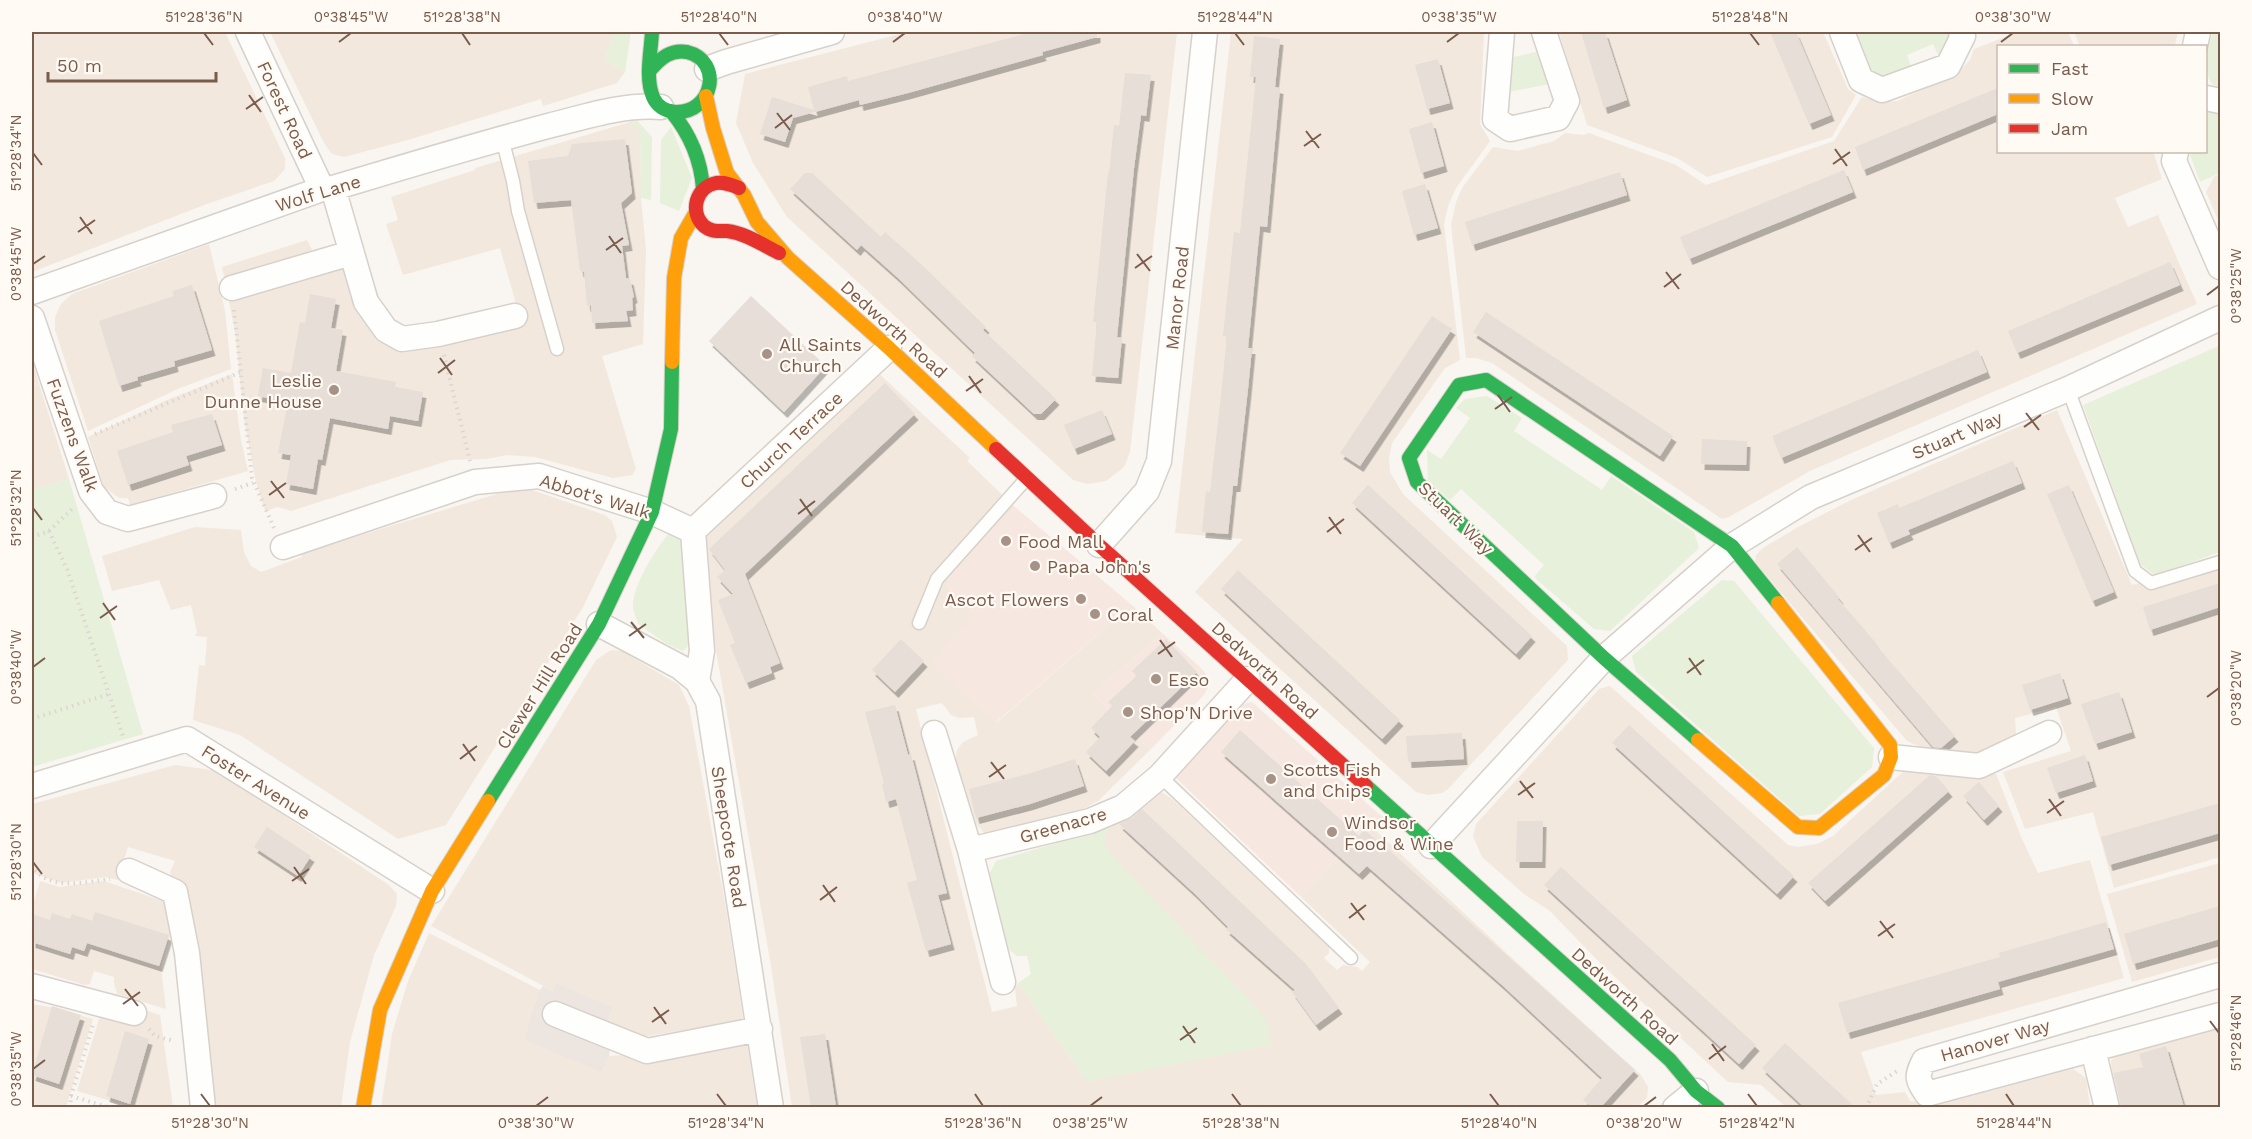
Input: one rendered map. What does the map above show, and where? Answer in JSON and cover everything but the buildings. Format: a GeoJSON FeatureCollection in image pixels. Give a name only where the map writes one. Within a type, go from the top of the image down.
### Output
{"type":"FeatureCollection","features":[{"type":"Feature","properties":{"kind":"street","name":"Forest Road"},"geometry":{"type":"LineString","coordinates":[[248,32],[327,188],[366,302],[386,330],[402,339],[438,334],[514,316]]}},
{"type":"Feature","properties":{"kind":"street"},"geometry":{"type":"LineString","coordinates":[[652,32],[649,90],[654,100],[683,125],[695,149],[703,189]]}},
{"type":"Feature","properties":{"kind":"street"},"geometry":{"type":"LineString","coordinates":[[650,74],[657,60],[668,52],[679,50],[700,62],[804,35],[832,32]]}},
{"type":"Feature","properties":{"kind":"street","name":"Manor Road"},"geometry":{"type":"LineString","coordinates":[[1099,545],[1147,491],[1159,461],[1205,32]]}},
{"type":"Feature","properties":{"kind":"street"},"geometry":{"type":"LineString","coordinates":[[1502,32],[1495,119],[1509,129],[1558,118],[1567,101],[1544,32]]}},
{"type":"Feature","properties":{"kind":"street"},"geometry":{"type":"LineString","coordinates":[[1842,32],[1861,80],[1882,90],[1948,66],[1963,36],[1961,32]]}},
{"type":"Feature","properties":{"kind":"street"},"geometry":{"type":"LineString","coordinates":[[683,40],[700,62]]}},
{"type":"Feature","properties":{"kind":"street","name":"Dedworth Road"},"geometry":{"type":"LineString","coordinates":[[700,62],[710,86],[706,96],[713,128],[728,173],[763,230],[789,258],[889,348],[1099,545],[1670,1060],[1696,1091],[1718,1107]]}},
{"type":"Feature","properties":{"kind":"street","name":"Wolf Lane"},"geometry":{"type":"LineString","coordinates":[[609,111],[630,100],[650,74]]}},
{"type":"Feature","properties":{"kind":"street"},"geometry":{"type":"LineString","coordinates":[[666,109],[681,112],[692,110],[706,96]]}},
{"type":"Feature","properties":{"kind":"street","name":"Wolf Lane"},"geometry":{"type":"LineString","coordinates":[[32,292],[327,188],[502,138],[609,111],[632,107],[666,109]]}},
{"type":"Feature","properties":{"kind":"street"},"geometry":{"type":"LineString","coordinates":[[2175,156],[2220,267]]}},
{"type":"Feature","properties":{"kind":"street"},"geometry":{"type":"LineString","coordinates":[[696,212],[698,196],[710,183],[722,181],[738,188]]}},
{"type":"Feature","properties":{"kind":"street"},"geometry":{"type":"LineString","coordinates":[[677,264],[696,245],[737,227],[743,220],[747,204]]}},
{"type":"Feature","properties":{"kind":"street","name":"Dedworth Road"},"geometry":{"type":"LineString","coordinates":[[696,212],[705,226],[753,240],[789,258]]}},
{"type":"Feature","properties":{"kind":"street","name":"Clewer Hill Road"},"geometry":{"type":"LineString","coordinates":[[363,1107],[380,1010],[432,891],[598,624],[652,512],[671,429],[674,278],[681,238],[696,212]]}},
{"type":"Feature","properties":{"kind":"street"},"geometry":{"type":"LineString","coordinates":[[232,288],[351,253]]}},
{"type":"Feature","properties":{"kind":"street","name":"Fuzzens Walk"},"geometry":{"type":"LineString","coordinates":[[32,318],[91,491],[107,512],[128,519],[214,496]]}},
{"type":"Feature","properties":{"kind":"street","name":"Stuart Way"},"geometry":{"type":"LineString","coordinates":[[1431,846],[1604,658],[1732,546],[1811,497],[2068,389],[2220,318]]}},
{"type":"Feature","properties":{"kind":"street","name":"Church Terrace"},"geometry":{"type":"LineString","coordinates":[[693,531],[889,348]]}},
{"type":"Feature","properties":{"kind":"street","name":"Stuart Way"},"geometry":{"type":"LineString","coordinates":[[1604,658],[1417,482],[1409,459],[1459,385],[1486,380],[1732,546]]}},
{"type":"Feature","properties":{"kind":"street","name":"Abbot's Walk"},"geometry":{"type":"LineString","coordinates":[[283,547],[475,482],[539,476],[652,512],[693,531]]}},
{"type":"Feature","properties":{"kind":"street"},"geometry":{"type":"LineString","coordinates":[[693,531],[702,651],[697,681]]}},
{"type":"Feature","properties":{"kind":"street"},"geometry":{"type":"LineString","coordinates":[[1604,658],[1798,827],[1819,828],[1884,775],[1891,757],[1890,745],[1732,546]]}},
{"type":"Feature","properties":{"kind":"street","name":"Sheepcote Road"},"geometry":{"type":"LineString","coordinates":[[598,624],[680,667],[697,681],[708,701],[771,1107]]}},
{"type":"Feature","properties":{"kind":"street","name":"Greenacre"},"geometry":{"type":"LineString","coordinates":[[970,850],[1090,821],[1122,807],[1160,776],[1248,680]]}},
{"type":"Feature","properties":{"kind":"street"},"geometry":{"type":"LineString","coordinates":[[934,733],[970,850],[1003,982]]}},
{"type":"Feature","properties":{"kind":"street"},"geometry":{"type":"LineString","coordinates":[[1891,757],[1979,766],[2049,734]]}},
{"type":"Feature","properties":{"kind":"street","name":"Foster Avenue"},"geometry":{"type":"LineString","coordinates":[[32,786],[187,740],[432,891]]}},
{"type":"Feature","properties":{"kind":"street"},"geometry":{"type":"LineString","coordinates":[[133,873],[175,892],[187,953],[203,1107]]}},
{"type":"Feature","properties":{"kind":"street","name":"Hanover Way"},"geometry":{"type":"LineString","coordinates":[[2220,975],[1924,1061],[1918,1074],[1919,1082],[1927,1094],[2220,1015]]}},
{"type":"Feature","properties":{"kind":"street"},"geometry":{"type":"LineString","coordinates":[[32,986],[134,1013]]}},
{"type":"Feature","properties":{"kind":"street"},"geometry":{"type":"LineString","coordinates":[[555,1014],[647,1051],[760,1029]]}},
{"type":"Feature","properties":{"kind":"street"},"geometry":{"type":"LineString","coordinates":[[2093,1049],[2107,1107]]}},
{"type":"Feature","properties":{"kind":"street"},"geometry":{"type":"LineString","coordinates":[[1675,1107],[1696,1091]]}},
{"type":"Feature","properties":{"kind":"lane"},"geometry":{"type":"LineString","coordinates":[[502,138],[518,211],[557,350]]}},
{"type":"Feature","properties":{"kind":"lane"},"geometry":{"type":"LineString","coordinates":[[2068,389],[2135,571],[2151,583],[2220,562]]}},
{"type":"Feature","properties":{"kind":"lane"},"geometry":{"type":"LineString","coordinates":[[919,623],[936,579],[1028,477]]}},
{"type":"Feature","properties":{"kind":"lane"},"geometry":{"type":"LineString","coordinates":[[1160,776],[1351,958]]}},
{"type":"Feature","properties":{"kind":"path"},"geometry":{"type":"LineString","coordinates":[[232,288],[252,478],[283,547]]}},
{"type":"Feature","properties":{"kind":"path"},"geometry":{"type":"LineString","coordinates":[[438,334],[475,482]]}},
{"type":"Feature","properties":{"kind":"path"},"geometry":{"type":"LineString","coordinates":[[74,443],[241,372]]}},
{"type":"Feature","properties":{"kind":"path"},"geometry":{"type":"LineString","coordinates":[[32,537],[49,531],[91,491]]}},
{"type":"Feature","properties":{"kind":"path"},"geometry":{"type":"LineString","coordinates":[[49,531],[67,569],[130,757]]}},
{"type":"Feature","properties":{"kind":"path"},"geometry":{"type":"LineString","coordinates":[[32,719],[109,694]]}},
{"type":"Feature","properties":{"kind":"path"},"geometry":{"type":"LineString","coordinates":[[32,867],[42,878],[67,884],[133,873]]}},
{"type":"Feature","properties":{"kind":"path"},"geometry":{"type":"LineString","coordinates":[[70,1107],[71,1096],[99,1004]]}},
{"type":"Feature","properties":{"kind":"path"},"geometry":{"type":"LineString","coordinates":[[134,1013],[155,1036],[196,1047]]}},
{"type":"Feature","properties":{"kind":"path"},"geometry":{"type":"LineString","coordinates":[[1866,1107],[1877,1084],[1897,1071],[1918,1074]]}},
{"type":"Feature","properties":{"kind":"path"},"geometry":{"type":"LineString","coordinates":[[71,1096],[111,1107]]}},
{"type":"Feature","properties":{"kind":"shaded area"},"geometry":{"type":"Polygon","coordinates":[[[32,32],[225,32],[285,158],[285,169],[274,181],[204,205],[32,272],[32,32]]]}},
{"type":"Feature","properties":{"kind":"shaded area"},"geometry":{"type":"Polygon","coordinates":[[[270,32],[614,32],[605,60],[625,72],[617,83],[543,106],[541,99],[344,157],[332,154],[324,143],[270,32]]]}},
{"type":"Feature","properties":{"kind":"shaded area"},"geometry":{"type":"Polygon","coordinates":[[[908,32],[1177,32],[1130,452],[1124,467],[1106,481],[1087,484],[1073,480],[787,217],[753,163],[736,123],[745,74],[908,32]]]}},
{"type":"Feature","properties":{"kind":"shaded area"},"geometry":{"type":"Polygon","coordinates":[[[1231,32],[1484,32],[1480,124],[1490,141],[1456,188],[1448,206],[1444,225],[1460,360],[1445,368],[1392,443],[1389,459],[1390,472],[1403,494],[1567,646],[1568,660],[1442,793],[1428,795],[1416,792],[1195,592],[1243,539],[1175,533],[1231,32]]]}},
{"type":"Feature","properties":{"kind":"shaded area"},"geometry":{"type":"Polygon","coordinates":[[[1559,32],[1823,32],[1848,89],[1856,95],[1832,137],[1707,177],[1677,158],[1587,125],[1559,32]]]}},
{"type":"Feature","properties":{"kind":"shaded area"},"geometry":{"type":"Polygon","coordinates":[[[2018,32],[2068,32],[2074,45],[1997,45],[1997,153],[2153,153],[2162,179],[2115,198],[2128,227],[2158,215],[2197,304],[1810,471],[1722,519],[1492,363],[1476,358],[1466,358],[1451,225],[1462,188],[1493,147],[1518,151],[1554,141],[1565,133],[1583,135],[1589,133],[1676,165],[1706,185],[1834,141],[1862,97],[1880,102],[1897,101],[1955,75],[1970,60],[1974,49],[2018,32]]]}},
{"type":"Feature","properties":{"kind":"shaded area"},"geometry":{"type":"Polygon","coordinates":[[[2074,32],[2178,32],[2175,44],[2172,45],[2080,45],[2074,32]]]}},
{"type":"Feature","properties":{"kind":"shaded area"},"geometry":{"type":"Polygon","coordinates":[[[630,122],[640,130],[641,198],[646,250],[643,344],[602,356],[636,469],[632,475],[613,478],[535,457],[507,455],[487,459],[450,460],[291,511],[278,507],[265,511],[256,482],[244,419],[235,332],[222,267],[307,240],[316,258],[360,246],[388,321],[401,331],[517,307],[500,248],[403,275],[386,224],[398,220],[391,197],[475,170],[475,168],[630,122]]]}},
{"type":"Feature","properties":{"kind":"shaded area"},"geometry":{"type":"Polygon","coordinates":[[[2220,174],[2220,224],[2206,192],[2214,177],[2220,174]]]}},
{"type":"Feature","properties":{"kind":"shaded area"},"geometry":{"type":"Polygon","coordinates":[[[209,244],[225,311],[231,369],[180,388],[88,431],[55,330],[55,317],[61,304],[72,294],[209,244]]]}},
{"type":"Feature","properties":{"kind":"shaded area"},"geometry":{"type":"Polygon","coordinates":[[[32,361],[69,479],[32,490],[32,361]]]}},
{"type":"Feature","properties":{"kind":"shaded area"},"geometry":{"type":"Polygon","coordinates":[[[874,369],[970,458],[967,461],[1015,507],[948,587],[975,614],[996,723],[1132,605],[1162,633],[1093,694],[1150,750],[1098,801],[1071,815],[990,834],[984,833],[976,823],[974,816],[970,817],[955,764],[957,750],[963,742],[978,735],[974,717],[959,718],[951,715],[942,703],[916,709],[992,1012],[1017,1006],[1015,988],[1018,983],[1087,1082],[1108,851],[1104,835],[1116,821],[1153,793],[1161,792],[1171,798],[1322,937],[1329,946],[1329,953],[1324,958],[1337,970],[1343,965],[1357,967],[1362,971],[1370,962],[1301,897],[1363,829],[1374,829],[1641,1075],[1648,1087],[1647,1098],[1636,1108],[792,1107],[770,960],[708,605],[700,531],[874,369]]]}},
{"type":"Feature","properties":{"kind":"shaded area"},"geometry":{"type":"Polygon","coordinates":[[[232,374],[241,440],[248,471],[130,505],[128,498],[119,498],[104,487],[88,437],[167,400],[232,374]]]}},
{"type":"Feature","properties":{"kind":"shaded area"},"geometry":{"type":"Polygon","coordinates":[[[2057,410],[2132,585],[2220,561],[2220,857],[2114,888],[2093,812],[2025,829],[2003,772],[2071,751],[2056,707],[2015,718],[2016,734],[2008,747],[1998,755],[1937,754],[1907,741],[1755,562],[1756,555],[1763,548],[1851,500],[2057,410]]]}},
{"type":"Feature","properties":{"kind":"shaded area"},"geometry":{"type":"Polygon","coordinates":[[[513,489],[532,490],[605,515],[612,521],[617,537],[582,609],[446,825],[398,839],[240,735],[193,720],[199,665],[205,666],[207,637],[195,636],[197,632],[191,605],[171,610],[159,580],[112,591],[102,556],[195,527],[241,530],[244,552],[251,566],[261,572],[302,557],[301,553],[513,489]]]}},
{"type":"Feature","properties":{"kind":"shaded area"},"geometry":{"type":"Polygon","coordinates":[[[1015,507],[1132,605],[995,723],[931,662],[975,614],[948,587],[945,579],[1015,507]]]}},
{"type":"Feature","properties":{"kind":"shaded area"},"geometry":{"type":"Polygon","coordinates":[[[1162,633],[1206,674],[1208,687],[1204,695],[1150,750],[1093,694],[1162,633]]]}},
{"type":"Feature","properties":{"kind":"shaded area"},"geometry":{"type":"Polygon","coordinates":[[[611,650],[622,651],[679,685],[689,706],[725,903],[744,1024],[691,1031],[690,1029],[630,1039],[607,1023],[613,1007],[556,983],[553,991],[431,926],[596,660],[611,650]]]}},
{"type":"Feature","properties":{"kind":"shaded area"},"geometry":{"type":"Polygon","coordinates":[[[1610,686],[1788,845],[1798,847],[1817,844],[1833,836],[1907,768],[1920,765],[1996,774],[2038,873],[2090,860],[2124,978],[1861,1052],[1876,1095],[1905,1092],[1910,1101],[1939,1105],[2073,1069],[2086,1078],[2090,1107],[1786,1107],[1761,1085],[1728,1082],[1600,963],[1550,911],[1524,894],[1482,857],[1473,836],[1476,824],[1599,689],[1610,686]]]}},
{"type":"Feature","properties":{"kind":"shaded area"},"geometry":{"type":"Polygon","coordinates":[[[1252,702],[1387,821],[1374,829],[1363,829],[1301,897],[1175,777],[1234,706],[1252,702]]]}},
{"type":"Feature","properties":{"kind":"shaded area"},"geometry":{"type":"Polygon","coordinates":[[[175,765],[212,770],[223,775],[389,885],[397,894],[396,906],[374,955],[350,1042],[341,1107],[214,1107],[193,949],[170,872],[175,861],[128,847],[118,880],[105,877],[61,883],[32,873],[32,804],[175,765]]]}},
{"type":"Feature","properties":{"kind":"shaded area"},"geometry":{"type":"Polygon","coordinates":[[[2220,863],[2220,957],[2132,982],[2107,894],[2220,863]]]}},
{"type":"Feature","properties":{"kind":"shaded area"},"geometry":{"type":"Polygon","coordinates":[[[40,881],[60,887],[104,881],[166,902],[176,929],[171,933],[161,968],[166,1009],[117,994],[114,977],[94,971],[90,984],[85,985],[32,969],[32,908],[40,881]]]}},
{"type":"Feature","properties":{"kind":"shaded area"},"geometry":{"type":"Polygon","coordinates":[[[429,933],[540,990],[532,1012],[602,1072],[609,1056],[640,1054],[746,1037],[757,1107],[381,1108],[392,1034],[408,981],[429,933]]]}},
{"type":"Feature","properties":{"kind":"shaded area"},"geometry":{"type":"Polygon","coordinates":[[[556,983],[613,1007],[607,1023],[612,1033],[609,1056],[602,1072],[525,1040],[540,990],[543,986],[553,991],[556,983]]]}},
{"type":"Feature","properties":{"kind":"shaded area"},"geometry":{"type":"Polygon","coordinates":[[[32,1004],[93,1019],[66,1107],[44,1107],[32,1104],[32,1004]]]}},
{"type":"Feature","properties":{"kind":"shaded area"},"geometry":{"type":"Polygon","coordinates":[[[133,1006],[160,1015],[173,1107],[131,1107],[77,1091],[100,1016],[127,1024],[133,1006]]]}},
{"type":"Feature","properties":{"kind":"shaded area"},"geometry":{"type":"Polygon","coordinates":[[[2220,1028],[2220,1107],[2127,1107],[2121,1072],[2112,1073],[2111,1060],[2121,1054],[2220,1028]]]}},
{"type":"Feature","properties":{"kind":"green space"},"geometry":{"type":"Polygon","coordinates":[[[614,32],[631,32],[625,72],[605,60],[614,32]]]}},
{"type":"Feature","properties":{"kind":"green space"},"geometry":{"type":"Polygon","coordinates":[[[1854,32],[1948,32],[1950,36],[1940,59],[1933,44],[1907,55],[1912,70],[1887,78],[1871,73],[1854,32]]]}},
{"type":"Feature","properties":{"kind":"green space"},"geometry":{"type":"Polygon","coordinates":[[[2213,32],[2220,32],[2220,87],[2213,85],[2209,78],[2207,53],[2213,32]]]}},
{"type":"Feature","properties":{"kind":"green space"},"geometry":{"type":"Polygon","coordinates":[[[1536,52],[1550,84],[1503,93],[1505,59],[1536,52]]]}},
{"type":"Feature","properties":{"kind":"green space"},"geometry":{"type":"Polygon","coordinates":[[[2207,111],[2220,111],[2220,173],[2200,182],[2189,153],[2207,153],[2207,111]]]}},
{"type":"Feature","properties":{"kind":"green space"},"geometry":{"type":"Polygon","coordinates":[[[634,117],[652,137],[651,200],[641,198],[640,131],[630,122],[634,117]]]}},
{"type":"Feature","properties":{"kind":"green space"},"geometry":{"type":"Polygon","coordinates":[[[671,127],[692,178],[679,211],[660,203],[661,140],[671,127]]]}},
{"type":"Feature","properties":{"kind":"green space"},"geometry":{"type":"Polygon","coordinates":[[[2220,346],[2220,552],[2155,575],[2140,564],[2083,405],[2220,346]]]}},
{"type":"Feature","properties":{"kind":"green space"},"geometry":{"type":"Polygon","coordinates":[[[1487,396],[1522,418],[1514,431],[1602,490],[1611,476],[1694,532],[1699,548],[1610,631],[1594,629],[1534,577],[1544,565],[1461,489],[1450,500],[1428,481],[1427,450],[1441,459],[1470,418],[1456,408],[1465,399],[1487,396]]]}},
{"type":"Feature","properties":{"kind":"green space"},"geometry":{"type":"Polygon","coordinates":[[[69,479],[143,734],[32,767],[32,490],[69,479]]]}},
{"type":"Feature","properties":{"kind":"green space"},"geometry":{"type":"Polygon","coordinates":[[[674,527],[683,534],[694,640],[683,651],[667,644],[638,624],[633,606],[642,575],[654,553],[674,527]]]}},
{"type":"Feature","properties":{"kind":"green space"},"geometry":{"type":"Polygon","coordinates":[[[1722,580],[1734,581],[1874,748],[1872,767],[1820,814],[1799,816],[1636,672],[1632,656],[1722,580]]]}},
{"type":"Feature","properties":{"kind":"green space"},"geometry":{"type":"Polygon","coordinates":[[[1114,818],[1116,821],[1105,838],[1108,851],[1264,1016],[1271,1032],[1267,1034],[1272,1045],[1087,1082],[1018,983],[1031,974],[1027,956],[1017,956],[1007,948],[987,878],[996,861],[1077,837],[1114,818]]]}},
{"type":"Feature","properties":{"kind":"traffic: fast"},"geometry":{"type":"LineString","coordinates":[[651,69],[671,53],[687,52],[699,57],[706,65],[709,86],[698,105],[688,110],[675,112],[662,108],[653,97],[649,82],[652,32]]}},
{"type":"Feature","properties":{"kind":"traffic: fast"},"geometry":{"type":"LineString","coordinates":[[671,111],[693,147],[700,167],[703,189]]}},
{"type":"Feature","properties":{"kind":"traffic: fast"},"geometry":{"type":"LineString","coordinates":[[488,801],[599,624],[652,512],[671,429],[672,362]]}},
{"type":"Feature","properties":{"kind":"traffic: fast"},"geometry":{"type":"LineString","coordinates":[[1486,380],[1732,546],[1778,603]]}},
{"type":"Feature","properties":{"kind":"traffic: fast"},"geometry":{"type":"LineString","coordinates":[[1486,380],[1459,385],[1409,458],[1417,482],[1604,658],[1698,740]]}},
{"type":"Feature","properties":{"kind":"traffic: fast"},"geometry":{"type":"LineString","coordinates":[[1366,786],[1670,1060],[1696,1091],[1718,1108]]}},
{"type":"Feature","properties":{"kind":"traffic: slow"},"geometry":{"type":"LineString","coordinates":[[706,96],[727,173],[744,195],[757,222],[788,258],[889,348],[996,449]]}},
{"type":"Feature","properties":{"kind":"traffic: slow"},"geometry":{"type":"LineString","coordinates":[[672,362],[674,278],[681,238],[696,212]]}},
{"type":"Feature","properties":{"kind":"traffic: slow"},"geometry":{"type":"LineString","coordinates":[[1698,740],[1798,827],[1819,828],[1884,775],[1891,757],[1890,745],[1778,603]]}},
{"type":"Feature","properties":{"kind":"traffic: slow"},"geometry":{"type":"LineString","coordinates":[[363,1108],[380,1010],[432,891],[488,801]]}},
{"type":"Feature","properties":{"kind":"traffic: jam"},"geometry":{"type":"LineString","coordinates":[[739,188],[719,183],[709,185],[699,195],[697,201],[699,220],[709,229],[740,234],[779,253]]}},
{"type":"Feature","properties":{"kind":"traffic: jam"},"geometry":{"type":"LineString","coordinates":[[996,449],[1366,786]]}},
{"type":"Feature","properties":{"kind":"place","name":"All Saints Church"},"geometry":{"type":"Point","coordinates":[767,354]}},
{"type":"Feature","properties":{"kind":"place","name":"Leslie Dunne House"},"geometry":{"type":"Point","coordinates":[334,390]}},
{"type":"Feature","properties":{"kind":"place","name":"Food Mall"},"geometry":{"type":"Point","coordinates":[1006,541]}},
{"type":"Feature","properties":{"kind":"place","name":"Papa John's"},"geometry":{"type":"Point","coordinates":[1035,566]}},
{"type":"Feature","properties":{"kind":"place","name":"Ascot Flowers"},"geometry":{"type":"Point","coordinates":[1081,599]}},
{"type":"Feature","properties":{"kind":"place","name":"Coral"},"geometry":{"type":"Point","coordinates":[1095,614]}},
{"type":"Feature","properties":{"kind":"place","name":"Esso"},"geometry":{"type":"Point","coordinates":[1156,679]}},
{"type":"Feature","properties":{"kind":"place","name":"Shop'N Drive"},"geometry":{"type":"Point","coordinates":[1128,712]}},
{"type":"Feature","properties":{"kind":"place","name":"Scotts Fish and Chips"},"geometry":{"type":"Point","coordinates":[1271,779]}},
{"type":"Feature","properties":{"kind":"place","name":"Windsor Food & Wine"},"geometry":{"type":"Point","coordinates":[1332,832]}}]}
